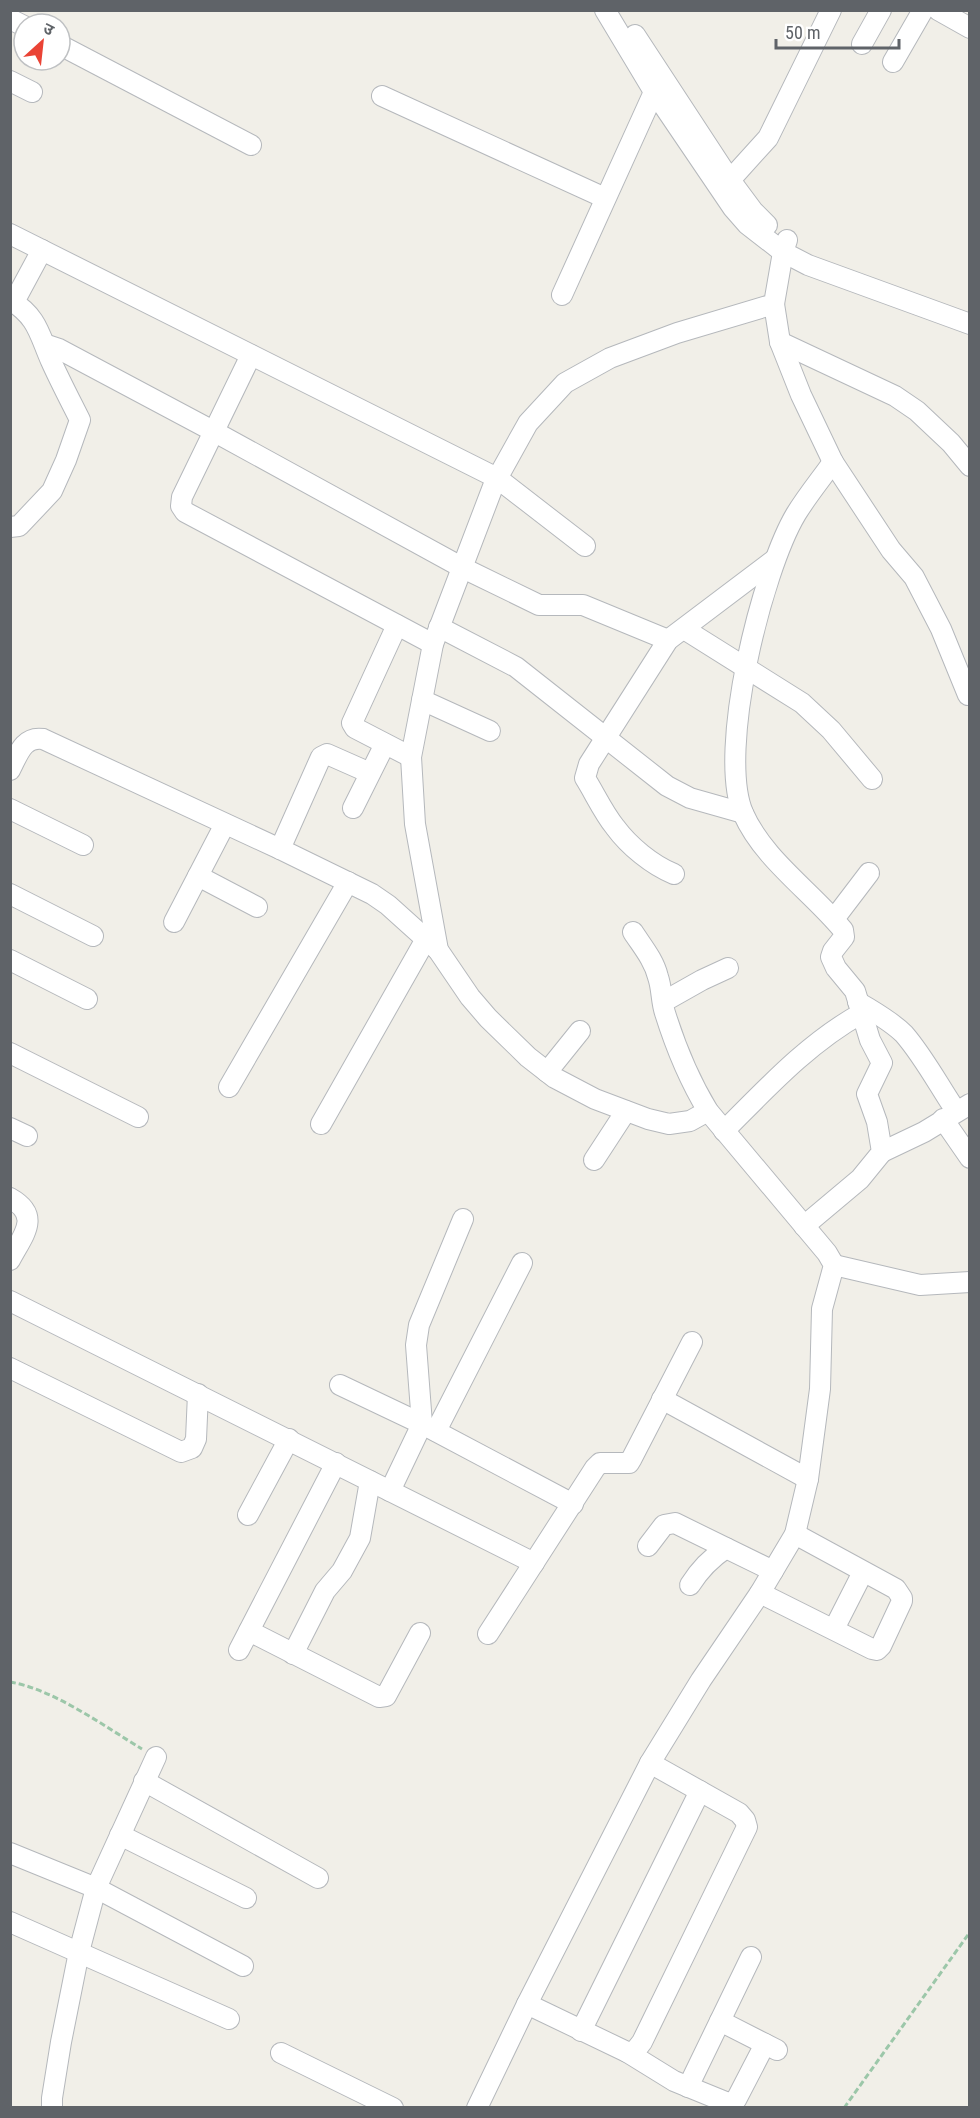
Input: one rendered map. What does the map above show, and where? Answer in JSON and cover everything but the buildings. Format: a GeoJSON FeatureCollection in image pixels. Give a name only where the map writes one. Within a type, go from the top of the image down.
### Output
{"type":"FeatureCollection","features":[{"type":"Feature","properties":{"kind":"street"},"geometry":{"type":"LineString","coordinates":[[605,10],[753,211],[785,246],[969,310]]}},
{"type":"Feature","properties":{"kind":"street"},"geometry":{"type":"LineString","coordinates":[[619,10],[658,83],[733,208],[747,224],[839,278],[969,324]]}},
{"type":"Feature","properties":{"kind":"street"},"geometry":{"type":"LineString","coordinates":[[730,180],[768,138],[831,10]]}},
{"type":"Feature","properties":{"kind":"street"},"geometry":{"type":"LineString","coordinates":[[862,44],[881,10]]}},
{"type":"Feature","properties":{"kind":"street"},"geometry":{"type":"LineString","coordinates":[[893,62],[923,10]]}},
{"type":"Feature","properties":{"kind":"street"},"geometry":{"type":"LineString","coordinates":[[938,10],[969,28]]}},
{"type":"Feature","properties":{"kind":"street"},"geometry":{"type":"LineString","coordinates":[[72,51],[251,146]]}},
{"type":"Feature","properties":{"kind":"street"},"geometry":{"type":"LineString","coordinates":[[10,81],[32,92]]}},
{"type":"Feature","properties":{"kind":"street"},"geometry":{"type":"LineString","coordinates":[[562,295],[658,83]]}},
{"type":"Feature","properties":{"kind":"street"},"geometry":{"type":"LineString","coordinates":[[382,96],[605,198]]}},
{"type":"Feature","properties":{"kind":"street"},"geometry":{"type":"LineString","coordinates":[[10,234],[497,478],[585,546]]}},
{"type":"Feature","properties":{"kind":"street"},"geometry":{"type":"LineString","coordinates":[[785,246],[774,304],[780,342],[801,395],[833,462],[891,550],[914,577],[941,629],[968,695]]}},
{"type":"Feature","properties":{"kind":"street"},"geometry":{"type":"LineString","coordinates":[[10,527],[19,526],[52,491],[80,420],[50,358],[47,345],[36,322],[12,301],[42,250]]}},
{"type":"Feature","properties":{"kind":"street"},"geometry":{"type":"LineString","coordinates":[[321,1124],[432,945],[415,824],[411,757],[436,636],[497,478],[528,423],[565,383],[610,358],[677,333],[774,304]]}},
{"type":"Feature","properties":{"kind":"street"},"geometry":{"type":"LineString","coordinates":[[780,342],[895,396],[917,411],[951,443],[969,466]]}},
{"type":"Feature","properties":{"kind":"street"},"geometry":{"type":"LineString","coordinates":[[47,345],[58,348],[213,431],[463,568],[539,605],[583,605],[676,634],[745,668],[816,714],[872,779]]}},
{"type":"Feature","properties":{"kind":"street"},"geometry":{"type":"LineString","coordinates":[[251,354],[183,497],[181,506],[185,512],[397,625],[436,636],[516,667],[677,792],[743,813]]}},
{"type":"Feature","properties":{"kind":"street"},"geometry":{"type":"LineString","coordinates":[[833,462],[796,514],[774,560],[745,668],[735,756],[735,778],[743,813],[757,839],[843,930],[844,937],[831,957],[836,968],[855,991],[870,1040],[882,1063],[867,1094],[877,1122],[882,1152]]}},
{"type":"Feature","properties":{"kind":"street"},"geometry":{"type":"LineString","coordinates":[[674,874],[667,872],[620,833],[585,778],[589,764],[676,634],[774,560]]}},
{"type":"Feature","properties":{"kind":"street"},"geometry":{"type":"LineString","coordinates":[[397,625],[352,723],[355,728],[411,757]]}},
{"type":"Feature","properties":{"kind":"street"},"geometry":{"type":"LineString","coordinates":[[422,700],[490,731]]}},
{"type":"Feature","properties":{"kind":"street"},"geometry":{"type":"LineString","coordinates":[[10,770],[23,746],[29,740],[43,739],[348,882],[388,905],[432,945],[470,997],[489,1018],[547,1072],[595,1099],[648,1119],[669,1124],[690,1120],[708,1111]]}},
{"type":"Feature","properties":{"kind":"street"},"geometry":{"type":"LineString","coordinates":[[353,808],[385,744]]}},
{"type":"Feature","properties":{"kind":"street"},"geometry":{"type":"LineString","coordinates":[[280,849],[321,757],[327,754],[370,773]]}},
{"type":"Feature","properties":{"kind":"street"},"geometry":{"type":"LineString","coordinates":[[10,809],[83,845]]}},
{"type":"Feature","properties":{"kind":"street"},"geometry":{"type":"LineString","coordinates":[[174,922],[225,824]]}},
{"type":"Feature","properties":{"kind":"street"},"geometry":{"type":"LineString","coordinates":[[834,919],[869,873]]}},
{"type":"Feature","properties":{"kind":"street"},"geometry":{"type":"LineString","coordinates":[[198,876],[257,907]]}},
{"type":"Feature","properties":{"kind":"street"},"geometry":{"type":"LineString","coordinates":[[229,1087],[348,882]]}},
{"type":"Feature","properties":{"kind":"street"},"geometry":{"type":"LineString","coordinates":[[10,894],[93,936]]}},
{"type":"Feature","properties":{"kind":"street"},"geometry":{"type":"LineString","coordinates":[[633,932],[653,963],[673,1037],[696,1092],[708,1111],[834,1265],[920,1285],[969,1282]]}},
{"type":"Feature","properties":{"kind":"street"},"geometry":{"type":"LineString","coordinates":[[10,960],[87,999]]}},
{"type":"Feature","properties":{"kind":"street"},"geometry":{"type":"LineString","coordinates":[[663,1002],[728,968]]}},
{"type":"Feature","properties":{"kind":"street"},"geometry":{"type":"LineString","coordinates":[[860,1007],[887,1020],[903,1033],[917,1051],[956,1111],[969,1158]]}},
{"type":"Feature","properties":{"kind":"street"},"geometry":{"type":"LineString","coordinates":[[724,1131],[801,1055],[860,1007]]}},
{"type":"Feature","properties":{"kind":"street"},"geometry":{"type":"LineString","coordinates":[[547,1072],[580,1031]]}},
{"type":"Feature","properties":{"kind":"street"},"geometry":{"type":"LineString","coordinates":[[10,1053],[138,1117]]}},
{"type":"Feature","properties":{"kind":"street"},"geometry":{"type":"LineString","coordinates":[[594,1160],[626,1111]]}},
{"type":"Feature","properties":{"kind":"street"},"geometry":{"type":"LineString","coordinates":[[804,1226],[860,1179],[882,1152],[924,1132],[956,1111]]}},
{"type":"Feature","properties":{"kind":"street"},"geometry":{"type":"LineString","coordinates":[[10,1198],[26,1208],[29,1217],[27,1227],[10,1260]]}},
{"type":"Feature","properties":{"kind":"street"},"geometry":{"type":"LineString","coordinates":[[429,1428],[416,1345],[419,1325],[464,1219]]}},
{"type":"Feature","properties":{"kind":"street"},"geometry":{"type":"LineString","coordinates":[[390,1491],[429,1428],[522,1263]]}},
{"type":"Feature","properties":{"kind":"street"},"geometry":{"type":"LineString","coordinates":[[477,2108],[527,2004],[650,1763],[701,1680],[760,1593],[795,1534],[808,1479],[820,1389],[822,1309],[834,1265]]}},
{"type":"Feature","properties":{"kind":"street"},"geometry":{"type":"LineString","coordinates":[[10,1301],[534,1563]]}},
{"type":"Feature","properties":{"kind":"street"},"geometry":{"type":"LineString","coordinates":[[488,1634],[600,1462],[629,1463],[692,1342]]}},
{"type":"Feature","properties":{"kind":"street"},"geometry":{"type":"LineString","coordinates":[[10,1368],[181,1452],[192,1448],[196,1439],[198,1394]]}},
{"type":"Feature","properties":{"kind":"street"},"geometry":{"type":"LineString","coordinates":[[340,1385],[429,1428],[573,1504]]}},
{"type":"Feature","properties":{"kind":"street"},"geometry":{"type":"LineString","coordinates":[[662,1399],[808,1479]]}},
{"type":"Feature","properties":{"kind":"street"},"geometry":{"type":"LineString","coordinates":[[248,1515],[289,1439]]}},
{"type":"Feature","properties":{"kind":"street"},"geometry":{"type":"LineString","coordinates":[[239,1650],[336,1463]]}},
{"type":"Feature","properties":{"kind":"street"},"geometry":{"type":"LineString","coordinates":[[293,1653],[325,1591],[342,1571],[360,1538],[370,1481]]}},
{"type":"Feature","properties":{"kind":"street"},"geometry":{"type":"LineString","coordinates":[[648,1546],[664,1525],[675,1523],[690,1528],[709,1541],[736,1551],[773,1571]]}},
{"type":"Feature","properties":{"kind":"street"},"geometry":{"type":"LineString","coordinates":[[760,1593],[872,1649],[877,1650],[882,1647],[902,1598],[896,1588],[795,1534]]}},
{"type":"Feature","properties":{"kind":"street"},"geometry":{"type":"LineString","coordinates":[[690,1585],[700,1569],[726,1548]]}},
{"type":"Feature","properties":{"kind":"street"},"geometry":{"type":"LineString","coordinates":[[834,1629],[863,1572]]}},
{"type":"Feature","properties":{"kind":"street"},"geometry":{"type":"LineString","coordinates":[[249,1631],[379,1697],[386,1696],[420,1633]]}},
{"type":"Feature","properties":{"kind":"street"},"geometry":{"type":"LineString","coordinates":[[52,2108],[61,2042],[79,1952],[96,1888],[156,1757]]}},
{"type":"Feature","properties":{"kind":"street"},"geometry":{"type":"LineString","coordinates":[[627,2052],[635,2051],[642,2042],[747,1827],[739,1813],[650,1763]]}},
{"type":"Feature","properties":{"kind":"street"},"geometry":{"type":"LineString","coordinates":[[144,1781],[318,1878]]}},
{"type":"Feature","properties":{"kind":"street"},"geometry":{"type":"LineString","coordinates":[[581,2031],[699,1791]]}},
{"type":"Feature","properties":{"kind":"street"},"geometry":{"type":"LineString","coordinates":[[120,1835],[246,1898]]}},
{"type":"Feature","properties":{"kind":"street"},"geometry":{"type":"LineString","coordinates":[[10,1853],[96,1888],[243,1965]]}},
{"type":"Feature","properties":{"kind":"street"},"geometry":{"type":"LineString","coordinates":[[10,1922],[229,2019]]}},
{"type":"Feature","properties":{"kind":"street"},"geometry":{"type":"LineString","coordinates":[[688,2087],[751,1957]]}},
{"type":"Feature","properties":{"kind":"street"},"geometry":{"type":"LineString","coordinates":[[527,2004],[627,2052],[674,2081],[728,2103],[736,2100],[771,2047],[720,2021]]}},
{"type":"Feature","properties":{"kind":"street"},"geometry":{"type":"LineString","coordinates":[[281,2053],[393,2108]]}},
{"type":"Feature","properties":{"kind":"path"},"geometry":{"type":"LineString","coordinates":[[10,1682],[26,1684],[73,1707],[156,1757]]}},
{"type":"Feature","properties":{"kind":"path"},"geometry":{"type":"LineString","coordinates":[[844,2108],[969,1932]]}}]}
